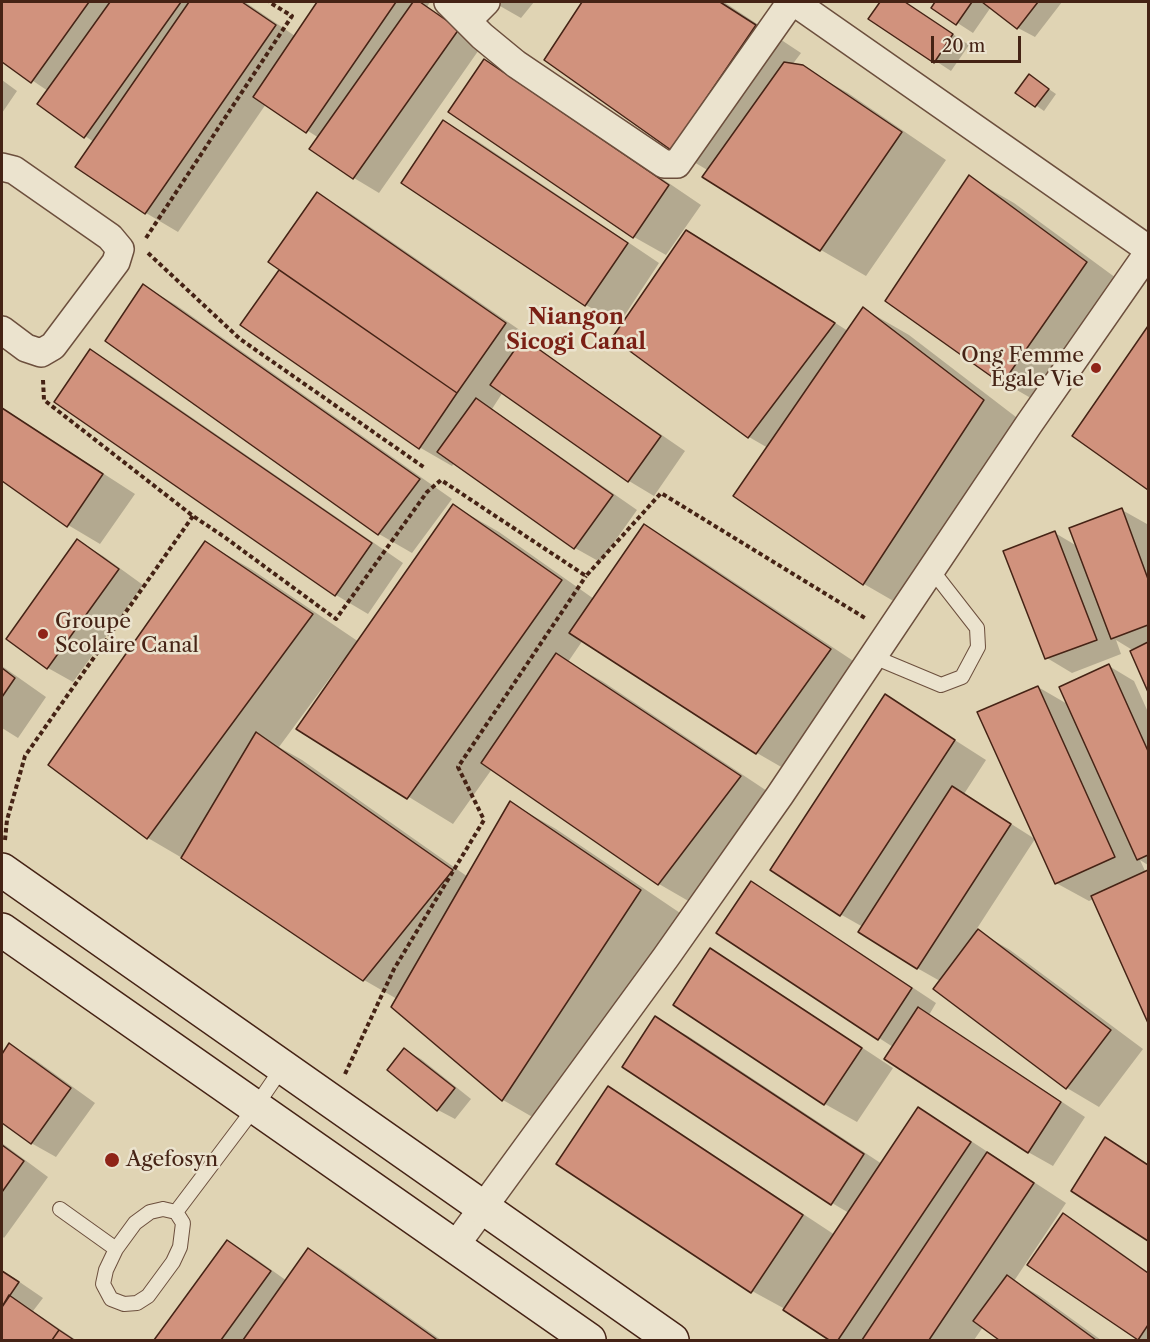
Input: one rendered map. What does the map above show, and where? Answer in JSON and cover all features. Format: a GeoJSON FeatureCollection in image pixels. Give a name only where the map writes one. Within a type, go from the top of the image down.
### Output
{"type":"FeatureCollection","features":[{"type":"Feature","properties":{"kind":"main road"},"geometry":{"type":"LineString","coordinates":[[2,872],[672,1341]]}},
{"type":"Feature","properties":{"kind":"main road"},"geometry":{"type":"LineString","coordinates":[[2,930],[589,1341]]}},
{"type":"Feature","properties":{"kind":"street"},"geometry":{"type":"LineString","coordinates":[[448,2],[516,64],[664,164],[677,164],[792,2],[1149,251],[931,569],[780,795],[666,957],[455,1246]]}},
{"type":"Feature","properties":{"kind":"street"},"geometry":{"type":"LineString","coordinates":[[467,21],[486,2]]}},
{"type":"Feature","properties":{"kind":"street"},"geometry":{"type":"LineString","coordinates":[[2,167],[14,170],[110,237],[120,249],[116,262],[53,346],[41,353],[26,348],[2,330]]}},
{"type":"Feature","properties":{"kind":"lane"},"geometry":{"type":"LineString","coordinates":[[874,657],[941,685],[962,677],[978,647],[977,628],[931,569]]}},
{"type":"Feature","properties":{"kind":"lane"},"geometry":{"type":"LineString","coordinates":[[176,1212],[282,1068]]}},
{"type":"Feature","properties":{"kind":"lane"},"geometry":{"type":"LineString","coordinates":[[60,1209],[116,1249]]}},
{"type":"Feature","properties":{"kind":"lane"},"geometry":{"type":"LineString","coordinates":[[163,1209],[176,1212],[183,1223],[180,1247],[173,1262],[148,1296],[136,1303],[124,1305],[111,1299],[103,1284],[106,1270],[116,1249],[135,1223],[150,1212],[163,1209]]}},
{"type":"Feature","properties":{"kind":"path"},"geometry":{"type":"LineString","coordinates":[[269,2],[292,16],[141,246],[240,339],[425,468]]}},
{"type":"Feature","properties":{"kind":"path"},"geometry":{"type":"LineString","coordinates":[[41,353],[44,400],[193,516],[336,619],[427,492],[441,480],[586,576]]}},
{"type":"Feature","properties":{"kind":"path"},"geometry":{"type":"LineString","coordinates":[[331,1101],[394,969],[484,820],[458,767],[586,576],[661,493],[890,633]]}},
{"type":"Feature","properties":{"kind":"path"},"geometry":{"type":"LineString","coordinates":[[2,872],[7,820],[25,756],[193,516]]}},
{"type":"Feature","properties":{"kind":"building"},"geometry":{"type":"Polygon","coordinates":[[[2,2],[89,2],[31,83],[2,62],[2,2]]]}},
{"type":"Feature","properties":{"kind":"building"},"geometry":{"type":"Polygon","coordinates":[[[110,2],[181,2],[84,138],[37,104],[110,2]]]}},
{"type":"Feature","properties":{"kind":"building"},"geometry":{"type":"Polygon","coordinates":[[[189,2],[242,2],[276,25],[145,214],[75,167],[189,2]]]}},
{"type":"Feature","properties":{"kind":"building"},"geometry":{"type":"Polygon","coordinates":[[[317,2],[396,2],[306,133],[253,97],[317,2]]]}},
{"type":"Feature","properties":{"kind":"building"},"geometry":{"type":"Polygon","coordinates":[[[413,2],[420,2],[459,29],[353,179],[309,149],[413,2]]]}},
{"type":"Feature","properties":{"kind":"building"},"geometry":{"type":"Polygon","coordinates":[[[582,2],[720,2],[756,25],[671,150],[544,60],[582,2]]]}},
{"type":"Feature","properties":{"kind":"building"},"geometry":{"type":"Polygon","coordinates":[[[880,2],[905,2],[953,34],[934,63],[868,19],[880,2]]]}},
{"type":"Feature","properties":{"kind":"building"},"geometry":{"type":"Polygon","coordinates":[[[935,2],[972,2],[956,25],[931,8],[935,2]]]}},
{"type":"Feature","properties":{"kind":"building"},"geometry":{"type":"Polygon","coordinates":[[[982,2],[1038,2],[1017,29],[982,2]]]}},
{"type":"Feature","properties":{"kind":"building"},"geometry":{"type":"Polygon","coordinates":[[[484,59],[669,185],[633,238],[448,112],[484,59]]]}},
{"type":"Feature","properties":{"kind":"building"},"geometry":{"type":"Polygon","coordinates":[[[784,62],[803,65],[902,132],[820,251],[702,177],[784,62]]]}},
{"type":"Feature","properties":{"kind":"building"},"geometry":{"type":"Polygon","coordinates":[[[1029,74],[1049,89],[1035,107],[1015,93],[1029,74]]]}},
{"type":"Feature","properties":{"kind":"building"},"geometry":{"type":"Polygon","coordinates":[[[443,120],[628,243],[585,306],[401,183],[443,120]]]}},
{"type":"Feature","properties":{"kind":"building"},"geometry":{"type":"Polygon","coordinates":[[[969,175],[1087,262],[1002,384],[885,301],[969,175]]]}},
{"type":"Feature","properties":{"kind":"building"},"geometry":{"type":"Polygon","coordinates":[[[317,192],[506,323],[457,393],[268,262],[317,192]]]}},
{"type":"Feature","properties":{"kind":"building"},"geometry":{"type":"Polygon","coordinates":[[[686,230],[835,323],[748,438],[612,338],[686,230]]]}},
{"type":"Feature","properties":{"kind":"building"},"geometry":{"type":"Polygon","coordinates":[[[279,270],[457,393],[419,449],[240,325],[279,270]]]}},
{"type":"Feature","properties":{"kind":"building"},"geometry":{"type":"Polygon","coordinates":[[[143,284],[420,479],[378,535],[105,341],[143,284]]]}},
{"type":"Feature","properties":{"kind":"building"},"geometry":{"type":"Polygon","coordinates":[[[863,307],[984,400],[863,585],[733,496],[863,307]]]}},
{"type":"Feature","properties":{"kind":"building"},"geometry":{"type":"Polygon","coordinates":[[[1148,326],[1148,490],[1072,436],[1148,326]]]}},
{"type":"Feature","properties":{"kind":"building"},"geometry":{"type":"Polygon","coordinates":[[[523,338],[661,436],[628,482],[490,385],[523,338]]]}},
{"type":"Feature","properties":{"kind":"building"},"geometry":{"type":"Polygon","coordinates":[[[90,349],[372,543],[335,596],[54,402],[90,349]]]}},
{"type":"Feature","properties":{"kind":"building"},"geometry":{"type":"Polygon","coordinates":[[[476,398],[613,495],[574,549],[437,452],[476,398]]]}},
{"type":"Feature","properties":{"kind":"building"},"geometry":{"type":"Polygon","coordinates":[[[2,408],[103,474],[67,527],[2,481],[2,408]]]}},
{"type":"Feature","properties":{"kind":"building"},"geometry":{"type":"Polygon","coordinates":[[[453,504],[562,580],[407,799],[296,729],[453,504]]]}},
{"type":"Feature","properties":{"kind":"building"},"geometry":{"type":"Polygon","coordinates":[[[1122,508],[1148,579],[1148,625],[1111,639],[1069,528],[1122,508]]]}},
{"type":"Feature","properties":{"kind":"building"},"geometry":{"type":"Polygon","coordinates":[[[644,524],[831,649],[756,754],[569,633],[644,524]]]}},
{"type":"Feature","properties":{"kind":"building"},"geometry":{"type":"Polygon","coordinates":[[[1055,531],[1097,640],[1045,659],[1003,551],[1055,531]]]}},
{"type":"Feature","properties":{"kind":"building"},"geometry":{"type":"Polygon","coordinates":[[[77,539],[119,569],[47,669],[6,639],[77,539]]]}},
{"type":"Feature","properties":{"kind":"building"},"geometry":{"type":"Polygon","coordinates":[[[205,541],[313,614],[147,839],[48,765],[205,541]]]}},
{"type":"Feature","properties":{"kind":"building"},"geometry":{"type":"Polygon","coordinates":[[[1148,642],[1148,692],[1130,651],[1148,642]]]}},
{"type":"Feature","properties":{"kind":"building"},"geometry":{"type":"Polygon","coordinates":[[[556,653],[741,776],[658,885],[481,763],[556,653]]]}},
{"type":"Feature","properties":{"kind":"building"},"geometry":{"type":"Polygon","coordinates":[[[1109,664],[1148,751],[1148,855],[1137,860],[1059,687],[1109,664]]]}},
{"type":"Feature","properties":{"kind":"building"},"geometry":{"type":"Polygon","coordinates":[[[2,668],[15,678],[2,697],[2,668]]]}},
{"type":"Feature","properties":{"kind":"building"},"geometry":{"type":"Polygon","coordinates":[[[1038,686],[1115,857],[1055,884],[977,712],[1038,686]]]}},
{"type":"Feature","properties":{"kind":"building"},"geometry":{"type":"Polygon","coordinates":[[[885,694],[955,740],[840,916],[770,870],[885,694]]]}},
{"type":"Feature","properties":{"kind":"building"},"geometry":{"type":"Polygon","coordinates":[[[256,732],[453,870],[363,981],[181,858],[256,732]]]}},
{"type":"Feature","properties":{"kind":"building"},"geometry":{"type":"Polygon","coordinates":[[[952,786],[1011,824],[917,969],[858,932],[952,786]]]}},
{"type":"Feature","properties":{"kind":"building"},"geometry":{"type":"Polygon","coordinates":[[[510,801],[641,890],[502,1101],[391,1007],[510,801]]]}},
{"type":"Feature","properties":{"kind":"building"},"geometry":{"type":"Polygon","coordinates":[[[1148,870],[1148,1023],[1091,896],[1148,870]]]}},
{"type":"Feature","properties":{"kind":"building"},"geometry":{"type":"Polygon","coordinates":[[[751,881],[912,988],[878,1040],[716,933],[751,881]]]}},
{"type":"Feature","properties":{"kind":"building"},"geometry":{"type":"Polygon","coordinates":[[[978,929],[1111,1030],[1066,1089],[933,989],[978,929]]]}},
{"type":"Feature","properties":{"kind":"building"},"geometry":{"type":"Polygon","coordinates":[[[710,948],[862,1048],[824,1105],[673,1005],[710,948]]]}},
{"type":"Feature","properties":{"kind":"building"},"geometry":{"type":"Polygon","coordinates":[[[918,1007],[1061,1102],[1028,1153],[884,1059],[918,1007]]]}},
{"type":"Feature","properties":{"kind":"building"},"geometry":{"type":"Polygon","coordinates":[[[655,1016],[864,1154],[831,1205],[622,1067],[655,1016]]]}},
{"type":"Feature","properties":{"kind":"building"},"geometry":{"type":"Polygon","coordinates":[[[9,1043],[71,1088],[31,1144],[2,1123],[2,1054],[9,1043]]]}},
{"type":"Feature","properties":{"kind":"building"},"geometry":{"type":"Polygon","coordinates":[[[404,1048],[455,1088],[437,1111],[387,1070],[404,1048]]]}},
{"type":"Feature","properties":{"kind":"building"},"geometry":{"type":"Polygon","coordinates":[[[608,1086],[803,1215],[751,1293],[556,1164],[608,1086]]]}},
{"type":"Feature","properties":{"kind":"building"},"geometry":{"type":"Polygon","coordinates":[[[918,1107],[971,1142],[838,1340],[829,1340],[783,1310],[918,1107]]]}},
{"type":"Feature","properties":{"kind":"building"},"geometry":{"type":"Polygon","coordinates":[[[1105,1137],[1148,1165],[1148,1241],[1071,1191],[1105,1137]]]}},
{"type":"Feature","properties":{"kind":"building"},"geometry":{"type":"Polygon","coordinates":[[[2,1145],[24,1161],[2,1192],[2,1145]]]}},
{"type":"Feature","properties":{"kind":"building"},"geometry":{"type":"Polygon","coordinates":[[[987,1152],[1034,1183],[929,1340],[862,1340],[987,1152]]]}},
{"type":"Feature","properties":{"kind":"building"},"geometry":{"type":"Polygon","coordinates":[[[1063,1213],[1148,1273],[1148,1325],[1138,1340],[1027,1265],[1063,1213]]]}},
{"type":"Feature","properties":{"kind":"building"},"geometry":{"type":"Polygon","coordinates":[[[227,1240],[271,1271],[221,1340],[154,1340],[227,1240]]]}},
{"type":"Feature","properties":{"kind":"building"},"geometry":{"type":"Polygon","coordinates":[[[308,1248],[436,1339],[243,1340],[308,1248]]]}},
{"type":"Feature","properties":{"kind":"building"},"geometry":{"type":"Polygon","coordinates":[[[2,1271],[19,1282],[2,1307],[2,1271]]]}},
{"type":"Feature","properties":{"kind":"building"},"geometry":{"type":"Polygon","coordinates":[[[1007,1275],[1096,1340],[999,1340],[973,1321],[1007,1275]]]}},
{"type":"Feature","properties":{"kind":"building"},"geometry":{"type":"Polygon","coordinates":[[[9,1295],[59,1330],[52,1340],[2,1340],[2,1307],[9,1295]]]}},
{"type":"Feature","properties":{"kind":"building"},"geometry":{"type":"Polygon","coordinates":[[[59,1330],[74,1340],[52,1340],[59,1330]]]}},
{"type":"Feature","properties":{"kind":"place","name":"Ong Femme Égale Vie"},"geometry":{"type":"Point","coordinates":[1096,368]}},
{"type":"Feature","properties":{"kind":"place","name":"Groupe Scolaire Canal"},"geometry":{"type":"Point","coordinates":[43,634]}},
{"type":"Feature","properties":{"kind":"place","name":"Agefosyn"},"geometry":{"type":"Point","coordinates":[112,1160]}},
{"type":"Feature","properties":{"kind":"district","name":"Niangon Sicogi Canal"},"geometry":{"type":"Point","coordinates":[576,330]}}]}
